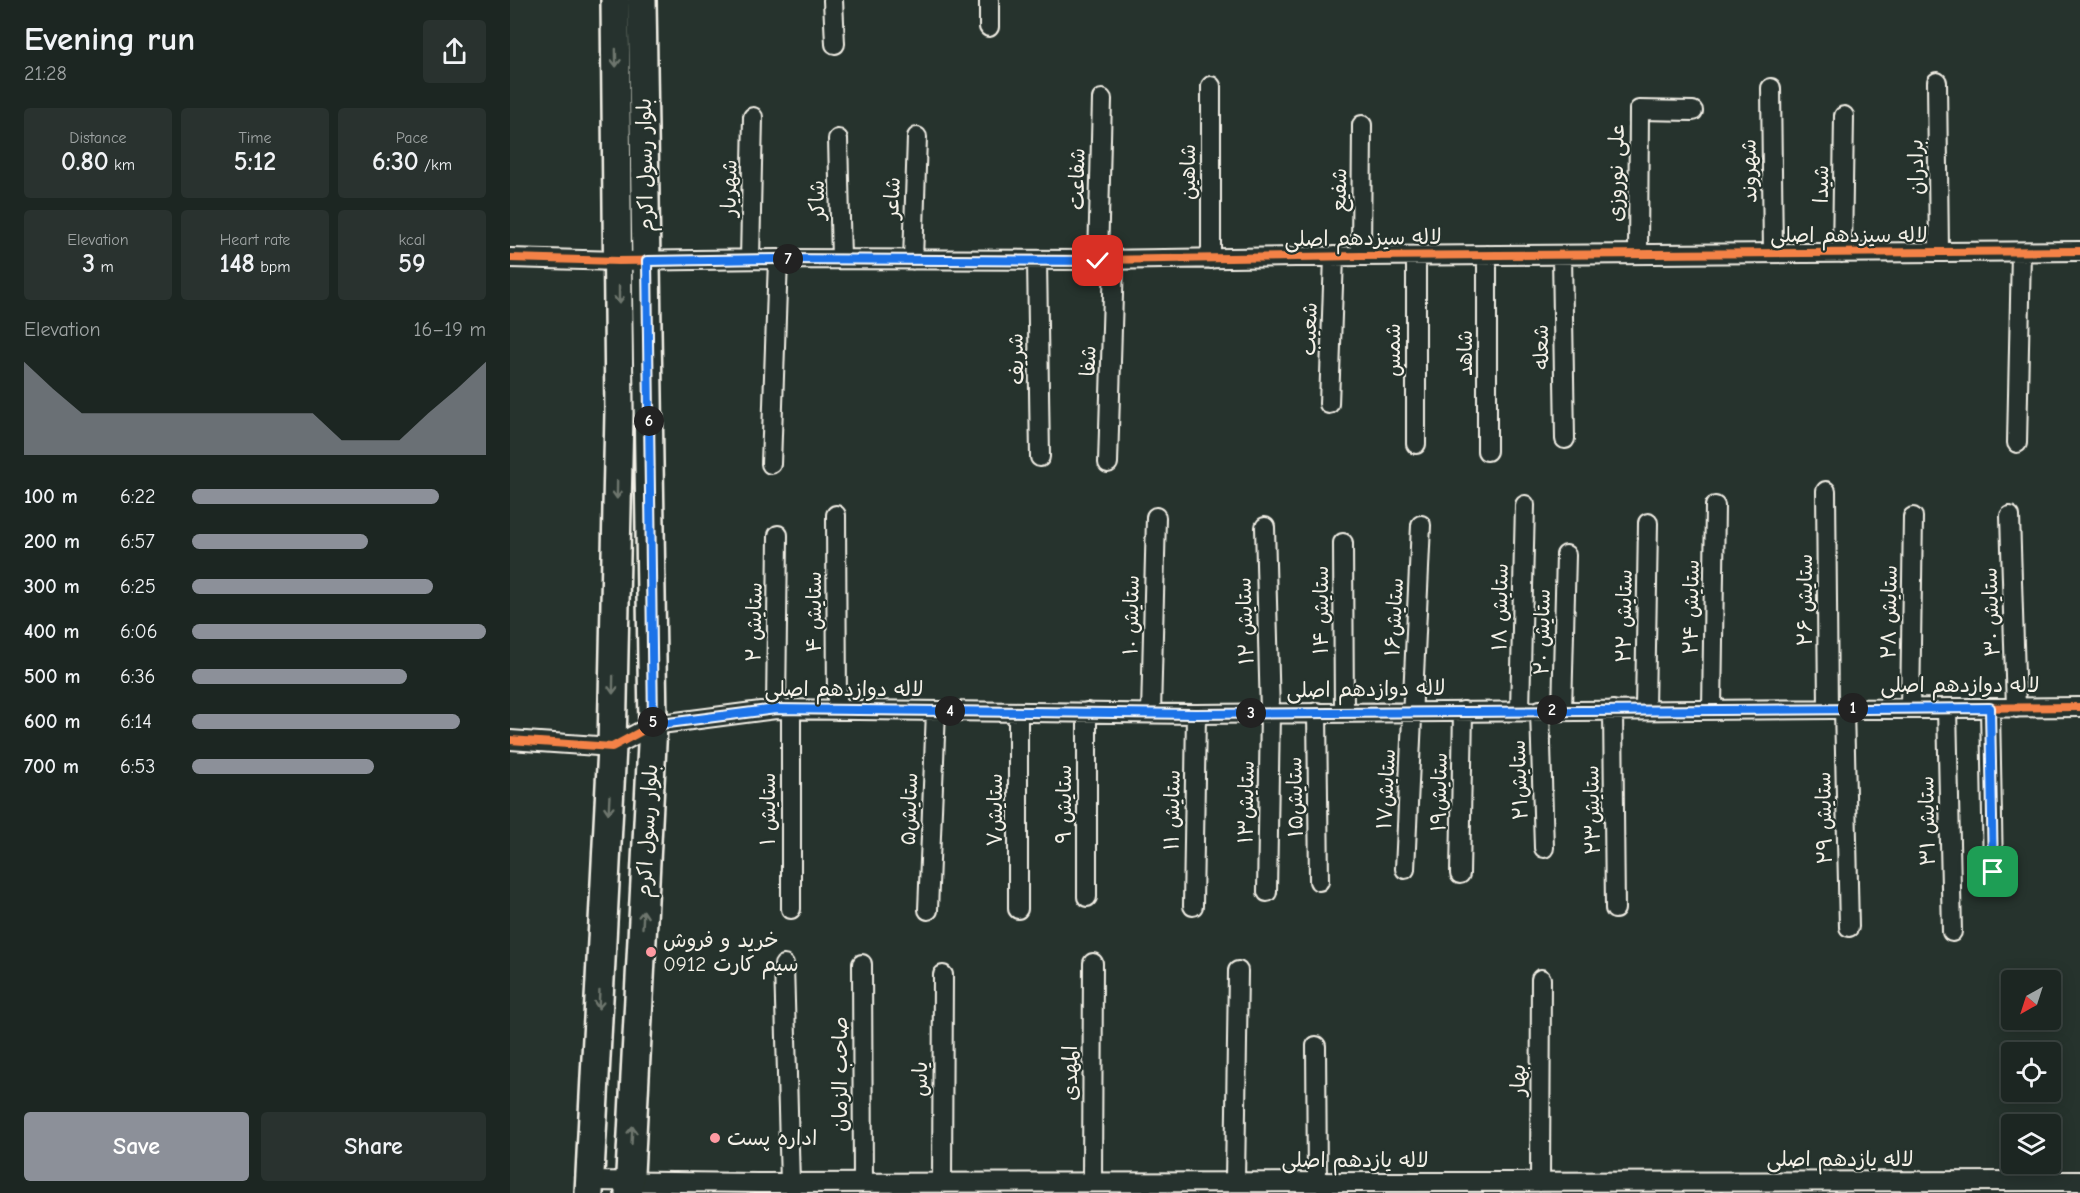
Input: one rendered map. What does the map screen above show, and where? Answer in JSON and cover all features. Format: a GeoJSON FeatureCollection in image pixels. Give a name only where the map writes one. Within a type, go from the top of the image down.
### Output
{"type":"FeatureCollection","features":[{"type":"Feature","properties":{"kind":"main road","name":"بلوار رسول اکرم"},"geometry":{"type":"LineString","coordinates":[[590,1187],[612,747],[619,424],[615,0]]}},
{"type":"Feature","properties":{"kind":"main road","name":"بلوار رسول اکرم"},"geometry":{"type":"LineString","coordinates":[[629,1188],[653,725],[642,0]]}},
{"type":"Feature","properties":{"kind":"street"},"geometry":{"type":"LineString","coordinates":[[833,0],[836,44]]}},
{"type":"Feature","properties":{"kind":"street"},"geometry":{"type":"LineString","coordinates":[[989,0],[989,27]]}},
{"type":"Feature","properties":{"kind":"street","name":"برادران"},"geometry":{"type":"LineString","coordinates":[[1937,82],[1939,252]]}},
{"type":"Feature","properties":{"kind":"street","name":"شاهین"},"geometry":{"type":"LineString","coordinates":[[1211,86],[1211,259]]}},
{"type":"Feature","properties":{"kind":"street","name":"شهروند"},"geometry":{"type":"LineString","coordinates":[[1771,88],[1773,253]]}},
{"type":"Feature","properties":{"kind":"street","name":"شفاعت"},"geometry":{"type":"LineString","coordinates":[[1102,99],[1106,260]]}},
{"type":"Feature","properties":{"kind":"street","name":"علی نوروزی"},"geometry":{"type":"LineString","coordinates":[[1638,254],[1639,110],[1693,111]]}},
{"type":"Feature","properties":{"kind":"street","name":"شیدا"},"geometry":{"type":"LineString","coordinates":[[1842,253],[1844,116]]}},
{"type":"Feature","properties":{"kind":"street","name":"شهریار"},"geometry":{"type":"LineString","coordinates":[[750,259],[753,117]]}},
{"type":"Feature","properties":{"kind":"street","name":"شفیع"},"geometry":{"type":"LineString","coordinates":[[1361,256],[1362,125]]}},
{"type":"Feature","properties":{"kind":"street","name":"شاعر"},"geometry":{"type":"LineString","coordinates":[[913,260],[917,137]]}},
{"type":"Feature","properties":{"kind":"street","name":"شاکر"},"geometry":{"type":"LineString","coordinates":[[838,139],[841,259]]}},
{"type":"Feature","properties":{"kind":"street","name":"لاله سیزدهم اصلی"},"geometry":{"type":"LineString","coordinates":[[510,258],[619,261],[1106,260],[1334,256],[2080,251]]}},
{"type":"Feature","properties":{"kind":"street"},"geometry":{"type":"LineString","coordinates":[[2017,443],[2021,252]]}},
{"type":"Feature","properties":{"kind":"street","name":"شاهد"},"geometry":{"type":"LineString","coordinates":[[1487,255],[1487,451]]}},
{"type":"Feature","properties":{"kind":"street","name":"شعله"},"geometry":{"type":"LineString","coordinates":[[1562,255],[1565,439]]}},
{"type":"Feature","properties":{"kind":"street","name":"شعیب"},"geometry":{"type":"LineString","coordinates":[[1329,404],[1334,256]]}},
{"type":"Feature","properties":{"kind":"street","name":"شمس"},"geometry":{"type":"LineString","coordinates":[[1416,256],[1416,444]]}},
{"type":"Feature","properties":{"kind":"street"},"geometry":{"type":"LineString","coordinates":[[771,464],[778,259]]}},
{"type":"Feature","properties":{"kind":"street","name":"شریف"},"geometry":{"type":"LineString","coordinates":[[1037,260],[1040,457]]}},
{"type":"Feature","properties":{"kind":"street","name":"شفا"},"geometry":{"type":"LineString","coordinates":[[1106,260],[1108,463]]}},
{"type":"Feature","properties":{"kind":"street","name":"ستایش ۲۶"},"geometry":{"type":"LineString","coordinates":[[1826,491],[1836,708]]}},
{"type":"Feature","properties":{"kind":"street","name":"ستایش ۱۸"},"geometry":{"type":"LineString","coordinates":[[1520,710],[1525,505]]}},
{"type":"Feature","properties":{"kind":"street","name":"ستایش ۲۴"},"geometry":{"type":"LineString","coordinates":[[1712,709],[1715,506]]}},
{"type":"Feature","properties":{"kind":"street","name":"ستایش ۴"},"geometry":{"type":"LineString","coordinates":[[836,515],[837,710]]}},
{"type":"Feature","properties":{"kind":"street","name":"ستایش ۳۰"},"geometry":{"type":"LineString","coordinates":[[2010,516],[2016,708]]}},
{"type":"Feature","properties":{"kind":"street","name":"ستایش ۱۰"},"geometry":{"type":"LineString","coordinates":[[1151,713],[1156,517]]}},
{"type":"Feature","properties":{"kind":"street","name":"ستایش ۲۸"},"geometry":{"type":"LineString","coordinates":[[1910,708],[1913,517]]}},
{"type":"Feature","properties":{"kind":"street","name":"ستایش ۲۲"},"geometry":{"type":"LineString","coordinates":[[1645,709],[1648,523]]}},
{"type":"Feature","properties":{"kind":"street","name":"ستایش۱۶"},"geometry":{"type":"LineString","coordinates":[[1412,712],[1420,525]]}},
{"type":"Feature","properties":{"kind":"street","name":"ستایش ۱۲"},"geometry":{"type":"LineString","coordinates":[[1265,527],[1270,713]]}},
{"type":"Feature","properties":{"kind":"street","name":"ستایش ۲"},"geometry":{"type":"LineString","coordinates":[[778,535],[783,709]]}},
{"type":"Feature","properties":{"kind":"street","name":"ستایش ۱۴"},"geometry":{"type":"LineString","coordinates":[[1343,543],[1344,712]]}},
{"type":"Feature","properties":{"kind":"street","name":"ستایش ۲۰"},"geometry":{"type":"LineString","coordinates":[[1562,710],[1566,555]]}},
{"type":"Feature","properties":{"kind":"street","name":"لاله دوازدهم اصلی"},"geometry":{"type":"LineString","coordinates":[[653,725],[783,709],[1196,714],[2080,707]]}},
{"type":"Feature","properties":{"kind":"street","name":"ستایش ۲۹"},"geometry":{"type":"LineString","coordinates":[[1836,708],[1849,927]]}},
{"type":"Feature","properties":{"kind":"street","name":"ستایش ۳۱"},"geometry":{"type":"LineString","coordinates":[[1947,708],[1952,932]]}},
{"type":"Feature","properties":{"kind":"street"},"geometry":{"type":"LineString","coordinates":[[1990,708],[1993,872]]}},
{"type":"Feature","properties":{"kind":"street","name":"ستایش ۱"},"geometry":{"type":"LineString","coordinates":[[783,709],[790,909]]}},
{"type":"Feature","properties":{"kind":"street","name":"ستایش۲۱"},"geometry":{"type":"LineString","coordinates":[[1540,710],[1544,848]]}},
{"type":"Feature","properties":{"kind":"street","name":"ستایش۲۳"},"geometry":{"type":"LineString","coordinates":[[1613,710],[1615,909]]}},
{"type":"Feature","properties":{"kind":"street","name":"ستایش۵"},"geometry":{"type":"LineString","coordinates":[[928,910],[936,711]]}},
{"type":"Feature","properties":{"kind":"street","name":"ستایش۱۹"},"geometry":{"type":"LineString","coordinates":[[1460,874],[1463,711]]}},
{"type":"Feature","properties":{"kind":"street","name":"ستایش۷"},"geometry":{"type":"LineString","coordinates":[[1018,712],[1018,909]]}},
{"type":"Feature","properties":{"kind":"street","name":"ستایش ۹"},"geometry":{"type":"LineString","coordinates":[[1087,712],[1087,897]]}},
{"type":"Feature","properties":{"kind":"street","name":"ستایش۱۵"},"geometry":{"type":"LineString","coordinates":[[1317,712],[1319,880]]}},
{"type":"Feature","properties":{"kind":"street","name":"ستایش۱۷"},"geometry":{"type":"LineString","coordinates":[[1405,869],[1412,712]]}},
{"type":"Feature","properties":{"kind":"street","name":"ستایش۱۳"},"geometry":{"type":"LineString","coordinates":[[1267,892],[1270,713]]}},
{"type":"Feature","properties":{"kind":"street","name":"ستایش ۱۱"},"geometry":{"type":"LineString","coordinates":[[1193,906],[1196,714]]}},
{"type":"Feature","properties":{"kind":"street"},"geometry":{"type":"LineString","coordinates":[[510,740],[612,747],[653,725]]}},
{"type":"Feature","properties":{"kind":"street","name":"المهدی"},"geometry":{"type":"LineString","coordinates":[[1092,1182],[1093,963]]}},
{"type":"Feature","properties":{"kind":"street","name":"صاحب الزمان"},"geometry":{"type":"LineString","coordinates":[[862,964],[863,1183]]}},
{"type":"Feature","properties":{"kind":"street"},"geometry":{"type":"LineString","coordinates":[[784,965],[790,1183]]}},
{"type":"Feature","properties":{"kind":"street"},"geometry":{"type":"LineString","coordinates":[[1235,1182],[1238,971]]}},
{"type":"Feature","properties":{"kind":"street","name":"یاس"},"geometry":{"type":"LineString","coordinates":[[942,1183],[943,975]]}},
{"type":"Feature","properties":{"kind":"street","name":"بهار"},"geometry":{"type":"LineString","coordinates":[[1540,1182],[1541,980]]}},
{"type":"Feature","properties":{"kind":"street"},"geometry":{"type":"LineString","coordinates":[[1316,1046],[1317,1182]]}},
{"type":"Feature","properties":{"kind":"street","name":"لاله یازدهم اصلی"},"geometry":{"type":"LineString","coordinates":[[590,1187],[757,1188],[790,1183],[863,1183],[914,1188],[942,1183],[1092,1182],[1235,1182],[1275,1188],[1317,1182],[1362,1188],[1540,1182],[1601,1187],[2047,1187],[2080,1181]]}},
{"type":"Feature","properties":{"kind":"cycle path"},"geometry":{"type":"LineString","coordinates":[[510,258],[619,261],[1098,260],[2080,251]]}},
{"type":"Feature","properties":{"kind":"cycle path"},"geometry":{"type":"LineString","coordinates":[[510,740],[612,747],[653,725],[776,709],[1196,714],[2080,707]]}},
{"type":"Feature","properties":{"kind":"place","name":"خرید و فروش سیم کارت 0912"},"geometry":{"type":"Point","coordinates":[651,952]}},
{"type":"Feature","properties":{"kind":"place","name":"اداره پست"},"geometry":{"type":"Point","coordinates":[715,1138]}},
{"type":"Feature","properties":{"kind":"route"},"geometry":{"type":"LineString","coordinates":[[1098,261],[778,259],[647,261],[653,725],[776,709],[1196,714],[1990,708],[1993,872]]}}]}
